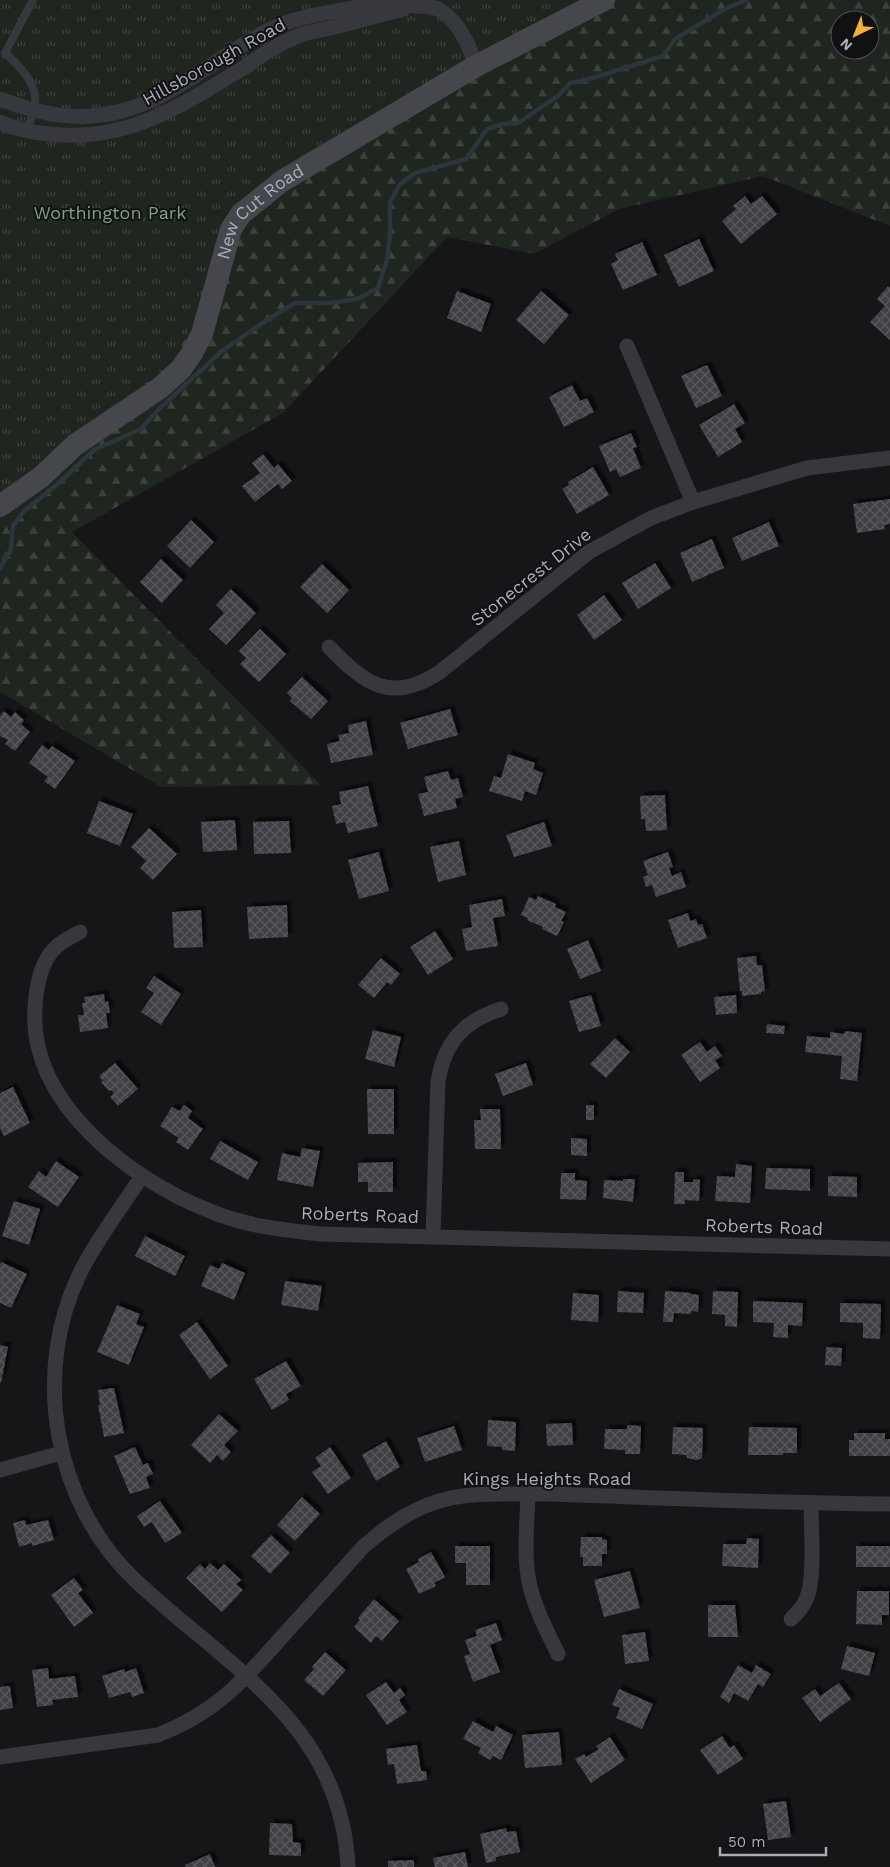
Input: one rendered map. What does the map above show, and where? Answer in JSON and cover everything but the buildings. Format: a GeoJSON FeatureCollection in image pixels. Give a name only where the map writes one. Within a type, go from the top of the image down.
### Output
{"type":"FeatureCollection","features":[{"type":"Feature","properties":{"kind":"street","name":"New Cut Road"},"geometry":{"type":"LineString","coordinates":[[0,506],[41,477],[75,445],[160,388],[180,369],[192,353],[202,334],[230,230],[241,214],[282,181],[476,66],[604,0]]}},
{"type":"Feature","properties":{"kind":"street","name":"Hillsborough Road"},"geometry":{"type":"LineString","coordinates":[[0,99],[33,111],[77,117],[123,111],[145,104],[268,31],[297,19],[384,3],[438,9],[451,19],[461,31],[476,66]]}},
{"type":"Feature","properties":{"kind":"street","name":"Hillsborough Road"},"geometry":{"type":"LineString","coordinates":[[0,122],[27,130],[83,136],[125,129],[152,120],[181,106],[278,46],[305,33],[417,6]]}},
{"type":"Feature","properties":{"kind":"street"},"geometry":{"type":"LineString","coordinates":[[627,346],[693,502]]}},
{"type":"Feature","properties":{"kind":"street","name":"Stonecrest Drive"},"geometry":{"type":"LineString","coordinates":[[329,647],[350,669],[374,684],[390,688],[409,687],[426,681],[440,672],[590,552],[651,518],[693,502],[806,468],[890,458]]}},
{"type":"Feature","properties":{"kind":"street","name":"Roberts Road"},"geometry":{"type":"LineString","coordinates":[[80,932],[55,947],[48,956],[36,994],[34,1015],[38,1043],[54,1090],[68,1109],[108,1150],[142,1176],[175,1196],[210,1212],[275,1230],[321,1234],[890,1249]]}},
{"type":"Feature","properties":{"kind":"street"},"geometry":{"type":"LineString","coordinates":[[433,1236],[438,1081],[441,1062],[462,1030],[483,1014],[501,1009]]}},
{"type":"Feature","properties":{"kind":"street"},"geometry":{"type":"LineString","coordinates":[[142,1176],[94,1247],[80,1274],[59,1335],[54,1392],[61,1453],[75,1493],[86,1516],[117,1561],[135,1580],[247,1677],[289,1718],[307,1742],[321,1765],[333,1791],[343,1824],[348,1867]]}},
{"type":"Feature","properties":{"kind":"street"},"geometry":{"type":"LineString","coordinates":[[0,1470],[61,1453]]}},
{"type":"Feature","properties":{"kind":"street","name":"Kings Heights Road"},"geometry":{"type":"LineString","coordinates":[[0,1757],[158,1735],[200,1716],[221,1701],[247,1677],[363,1547],[383,1529],[426,1505],[451,1498],[481,1494],[890,1504]]}},
{"type":"Feature","properties":{"kind":"street"},"geometry":{"type":"LineString","coordinates":[[528,1494],[526,1555],[530,1586],[539,1614],[558,1654]]}},
{"type":"Feature","properties":{"kind":"street"},"geometry":{"type":"LineString","coordinates":[[791,1619],[803,1607],[808,1595],[811,1577],[811,1503]]}},
{"type":"Feature","properties":{"kind":"lane"},"geometry":{"type":"LineString","coordinates":[[27,130],[35,103],[34,90],[19,65],[4,53],[33,0]]}},
{"type":"Feature","properties":{"kind":"green space","name":"Worthington Park"},"geometry":{"type":"Polygon","coordinates":[[[0,0],[583,0],[518,32],[244,197],[224,217],[211,254],[198,312],[177,355],[143,385],[88,424],[0,495],[0,0]]]}},
{"type":"Feature","properties":{"kind":"green space"},"geometry":{"type":"Polygon","coordinates":[[[583,0],[890,0],[890,226],[763,176],[619,209],[534,254],[447,237],[283,413],[72,532],[321,785],[161,787],[0,692],[0,495],[88,424],[143,385],[177,355],[224,217],[244,197],[518,32],[583,0]]]}},
{"type":"Feature","properties":{"kind":"waterway"},"geometry":{"type":"LineString","coordinates":[[0,568],[11,549],[13,526],[24,511],[59,483],[94,450],[141,429],[157,411],[222,351],[295,303],[330,303],[357,299],[378,288],[387,260],[390,234],[390,202],[400,184],[415,173],[466,159],[487,129],[503,124],[518,123],[558,96],[570,83],[586,80],[663,56],[675,39],[725,9],[746,0]]}}]}
